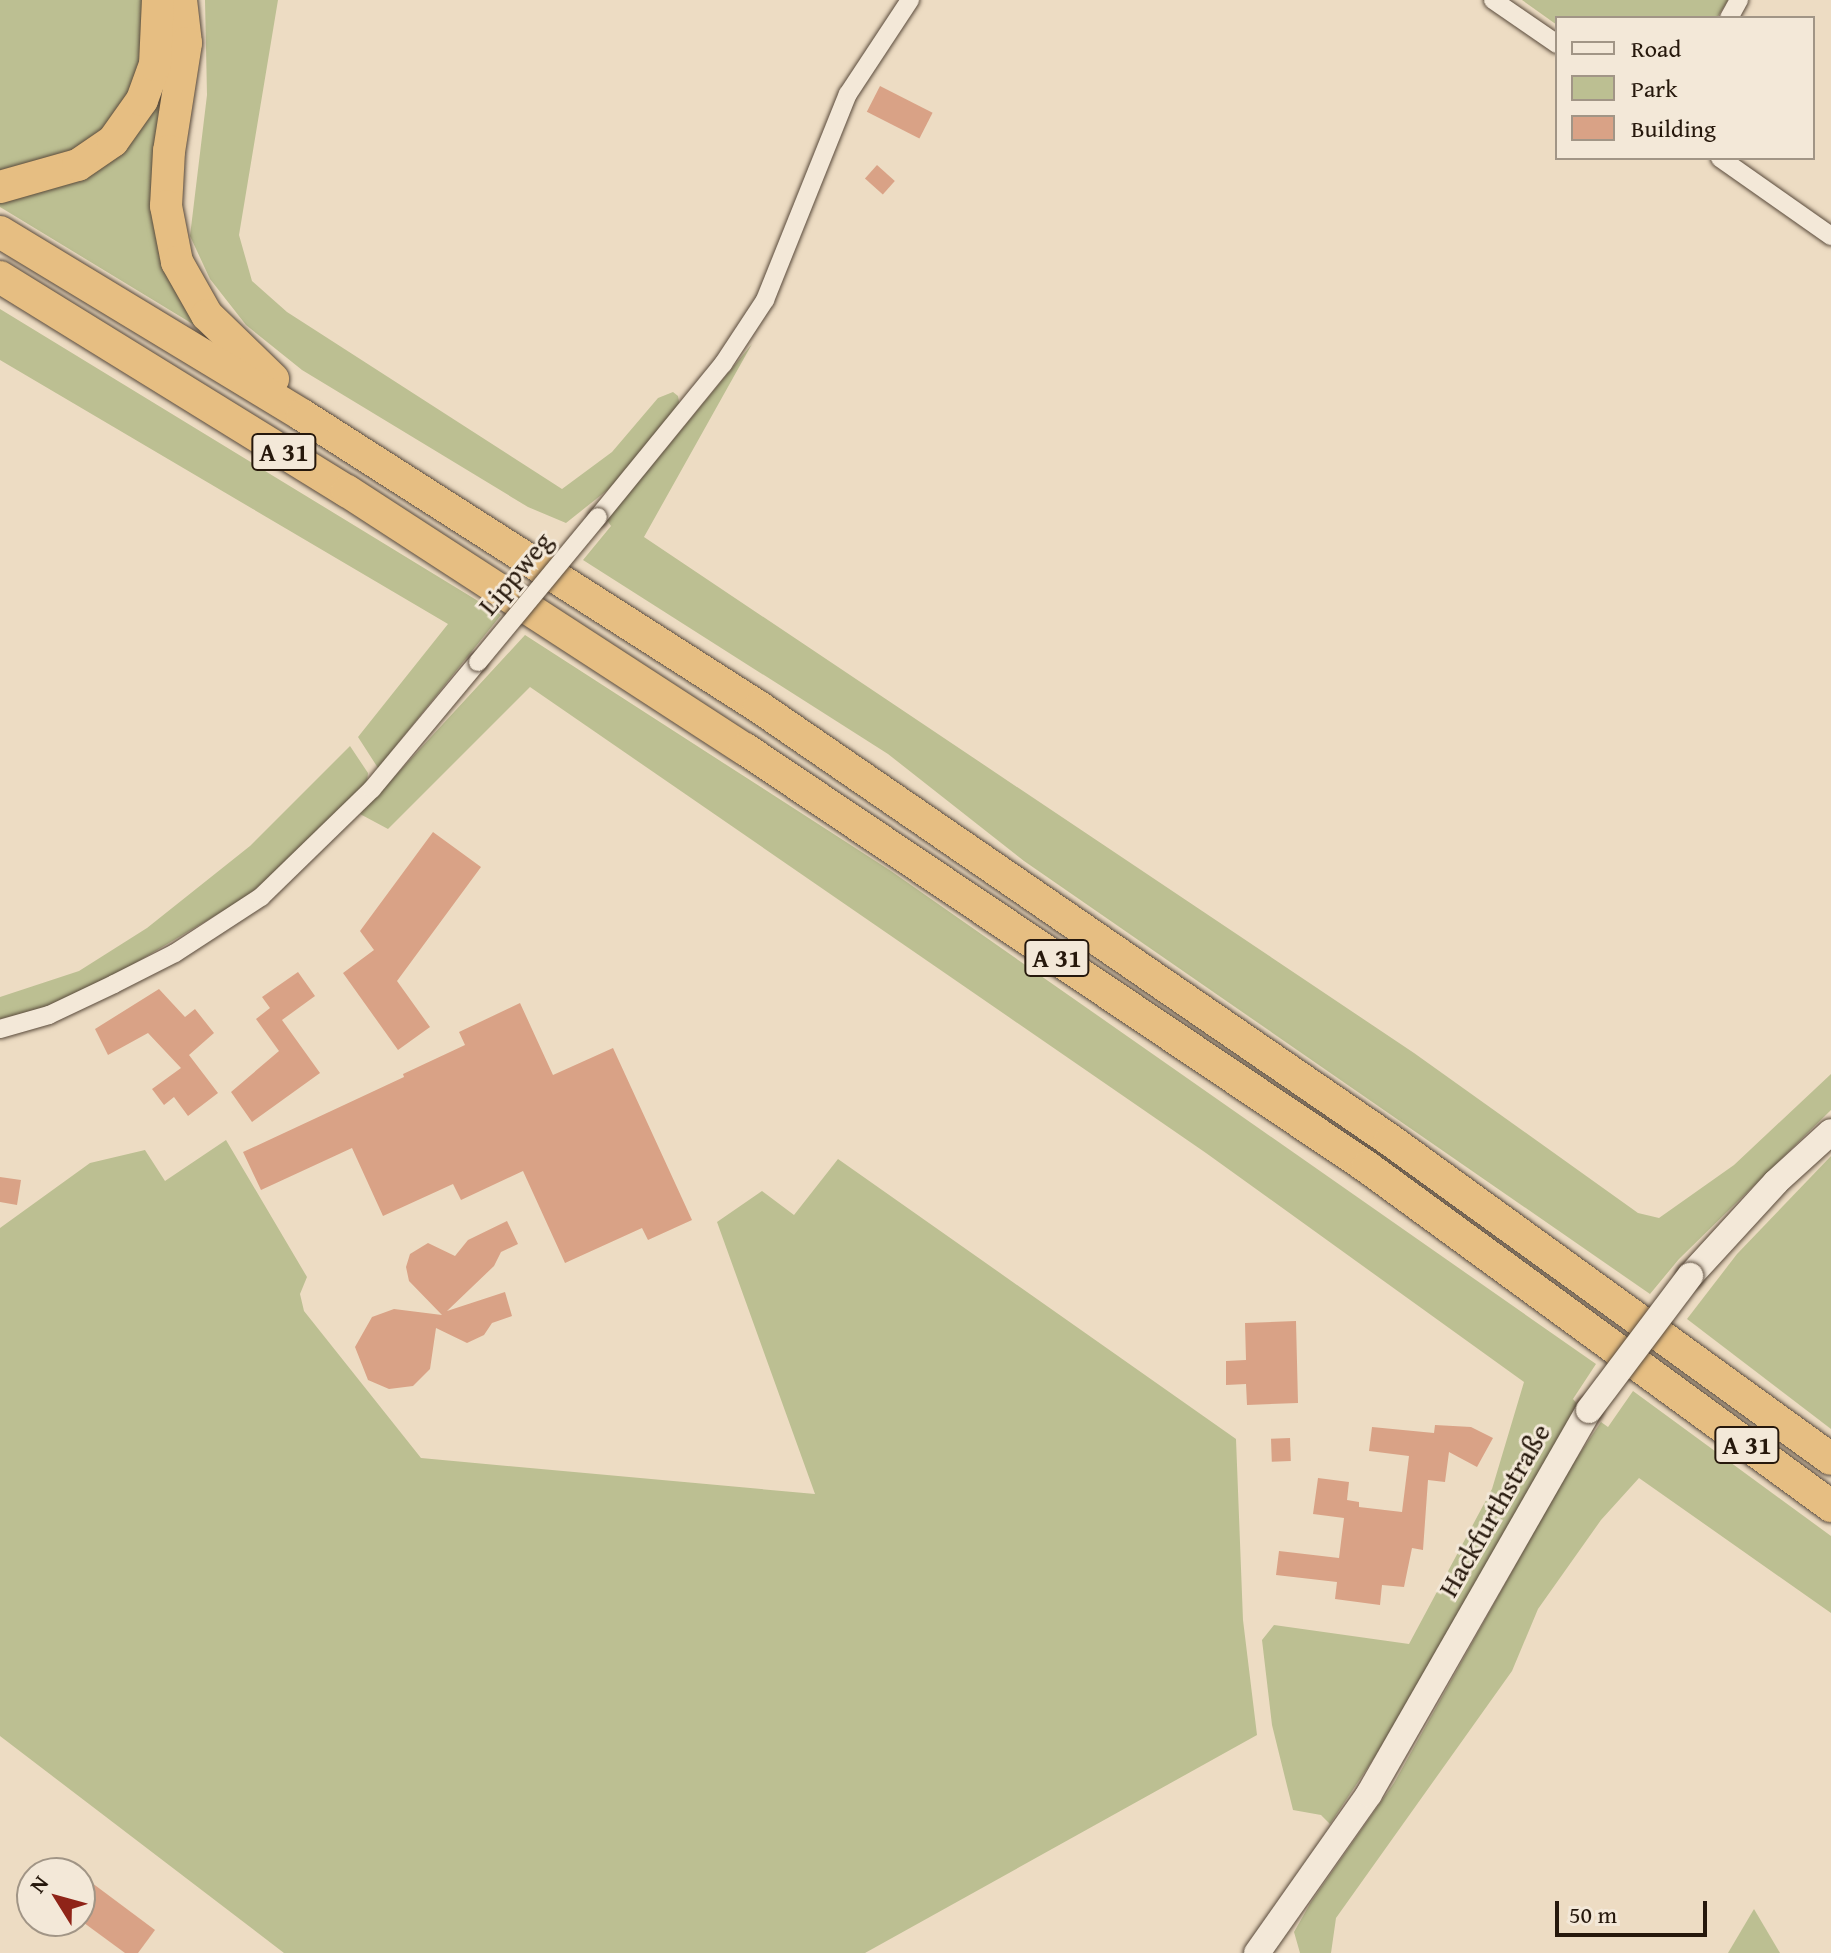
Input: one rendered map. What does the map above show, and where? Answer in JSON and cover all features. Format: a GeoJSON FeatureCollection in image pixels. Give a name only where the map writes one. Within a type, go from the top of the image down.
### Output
{"type":"FeatureCollection","features":[{"type":"Feature","properties":{"kind":"highway"},"geometry":{"type":"LineString","coordinates":[[0,187],[78,165],[113,141],[142,100],[155,65],[158,0]]}},
{"type":"Feature","properties":{"kind":"highway"},"geometry":{"type":"LineString","coordinates":[[181,0],[186,43],[169,151],[166,206],[177,262],[207,315],[283,386],[302,415]]}},
{"type":"Feature","properties":{"kind":"highway","name":"A 31"},"geometry":{"type":"LineString","coordinates":[[0,232],[302,415],[786,725],[1390,1140],[1831,1459]]}},
{"type":"Feature","properties":{"kind":"highway","name":"A 31"},"geometry":{"type":"LineString","coordinates":[[0,277],[347,491],[877,838],[1367,1167],[1831,1506]]}},
{"type":"Feature","properties":{"kind":"street","name":"Lippweg"},"geometry":{"type":"LineString","coordinates":[[0,1029],[49,1015],[175,953],[261,897],[372,789],[723,364],[765,300],[848,94],[910,0]]}},
{"type":"Feature","properties":{"kind":"street"},"geometry":{"type":"LineString","coordinates":[[1493,0],[1555,43]]}},
{"type":"Feature","properties":{"kind":"street"},"geometry":{"type":"LineString","coordinates":[[1723,160],[1831,236]]}},
{"type":"Feature","properties":{"kind":"street","name":"Hackfurthstraße"},"geometry":{"type":"LineString","coordinates":[[1267,1949],[1369,1794],[1589,1410],[1690,1276],[1776,1182],[1831,1132]]}},
{"type":"Feature","properties":{"kind":"green space"},"geometry":{"type":"Polygon","coordinates":[[[0,0],[150,0],[150,35],[127,107],[81,152],[0,177],[0,0]]]}},
{"type":"Feature","properties":{"kind":"green space"},"geometry":{"type":"Polygon","coordinates":[[[205,0],[278,0],[239,235],[252,281],[287,312],[562,489],[612,452],[658,398],[673,392],[678,396],[680,407],[610,488],[566,523],[528,507],[302,370],[246,325],[210,279],[190,236],[207,95],[205,0]]]}},
{"type":"Feature","properties":{"kind":"green space"},"geometry":{"type":"Polygon","coordinates":[[[1522,0],[1728,0],[1718,16],[1555,16],[1555,24],[1522,0]]]}},
{"type":"Feature","properties":{"kind":"green space"},"geometry":{"type":"Polygon","coordinates":[[[163,63],[160,151],[196,326],[0,207],[0,193],[63,181],[163,63]]]}},
{"type":"Feature","properties":{"kind":"green space"},"geometry":{"type":"Polygon","coordinates":[[[0,309],[501,615],[378,768],[358,737],[448,624],[0,360],[0,309]]]}},
{"type":"Feature","properties":{"kind":"green space"},"geometry":{"type":"Polygon","coordinates":[[[752,344],[644,537],[1414,1053],[1638,1213],[1659,1218],[1734,1165],[1831,1074],[1831,1110],[1679,1259],[1650,1294],[1024,861],[888,754],[583,560],[611,526],[607,520],[752,344]]]}},
{"type":"Feature","properties":{"kind":"green space"},"geometry":{"type":"Polygon","coordinates":[[[525,635],[891,871],[1596,1364],[1573,1399],[1579,1406],[1376,1755],[1330,1824],[1321,1815],[1293,1810],[1272,1725],[1262,1640],[1274,1625],[1409,1644],[1492,1489],[1524,1382],[1206,1153],[530,687],[388,829],[360,814],[525,635]]]}},
{"type":"Feature","properties":{"kind":"green space"},"geometry":{"type":"Polygon","coordinates":[[[350,746],[368,773],[367,782],[281,868],[243,899],[105,981],[40,1009],[0,1019],[0,997],[79,971],[147,928],[250,846],[350,746]]]}},
{"type":"Feature","properties":{"kind":"green space"},"geometry":{"type":"Polygon","coordinates":[[[226,1140],[307,1277],[300,1294],[304,1311],[421,1458],[815,1494],[717,1222],[762,1191],[794,1215],[838,1159],[1236,1439],[1243,1620],[1257,1735],[865,1953],[284,1953],[0,1736],[0,1228],[90,1163],[145,1150],[165,1181],[226,1140]]]}},
{"type":"Feature","properties":{"kind":"green space"},"geometry":{"type":"Polygon","coordinates":[[[1831,1156],[1831,1429],[1687,1319],[1737,1254],[1831,1156]]]}},
{"type":"Feature","properties":{"kind":"green space"},"geometry":{"type":"Polygon","coordinates":[[[1633,1391],[1831,1536],[1831,1613],[1639,1478],[1601,1520],[1538,1609],[1512,1671],[1336,1918],[1331,1953],[1300,1953],[1294,1932],[1311,1902],[1394,1783],[1568,1471],[1601,1422],[1608,1427],[1633,1391]]]}},
{"type":"Feature","properties":{"kind":"green space"},"geometry":{"type":"Polygon","coordinates":[[[1754,1909],[1780,1953],[1728,1953],[1754,1909]]]}},
{"type":"Feature","properties":{"kind":"building"},"geometry":{"type":"Polygon","coordinates":[[[880,86],[933,113],[919,139],[867,112],[880,86]]]}},
{"type":"Feature","properties":{"kind":"building"},"geometry":{"type":"Polygon","coordinates":[[[877,165],[895,181],[883,194],[865,178],[877,165]]]}},
{"type":"Feature","properties":{"kind":"building"},"geometry":{"type":"Polygon","coordinates":[[[433,832],[481,867],[397,981],[430,1027],[398,1050],[343,973],[374,950],[360,931],[433,832]]]}},
{"type":"Feature","properties":{"kind":"building"},"geometry":{"type":"Polygon","coordinates":[[[298,972],[315,996],[282,1020],[320,1073],[252,1122],[231,1092],[279,1051],[256,1019],[270,1008],[262,997],[298,972]]]}},
{"type":"Feature","properties":{"kind":"building"},"geometry":{"type":"Polygon","coordinates":[[[159,989],[185,1017],[195,1009],[214,1033],[189,1055],[218,1093],[188,1116],[174,1097],[164,1105],[152,1089],[181,1068],[148,1033],[108,1055],[95,1029],[159,989]]]}},
{"type":"Feature","properties":{"kind":"building"},"geometry":{"type":"Polygon","coordinates":[[[520,1003],[553,1075],[613,1048],[692,1220],[648,1240],[642,1228],[565,1263],[523,1171],[461,1200],[453,1184],[383,1216],[352,1148],[261,1190],[243,1152],[465,1045],[459,1032],[520,1003]]]}},
{"type":"Feature","properties":{"kind":"building"},"geometry":{"type":"Polygon","coordinates":[[[0,1177],[21,1180],[17,1205],[0,1202],[0,1177]]]}},
{"type":"Feature","properties":{"kind":"building"},"geometry":{"type":"Polygon","coordinates":[[[507,1221],[518,1244],[501,1252],[494,1266],[447,1311],[505,1292],[512,1316],[492,1323],[484,1335],[467,1343],[436,1328],[430,1369],[413,1386],[389,1389],[368,1380],[355,1347],[372,1317],[394,1309],[442,1315],[409,1281],[406,1267],[410,1254],[428,1243],[455,1256],[468,1240],[507,1221]]]}},
{"type":"Feature","properties":{"kind":"building"},"geometry":{"type":"Polygon","coordinates":[[[1296,1321],[1298,1403],[1247,1405],[1246,1384],[1226,1385],[1226,1361],[1246,1360],[1245,1323],[1296,1321]]]}},
{"type":"Feature","properties":{"kind":"building"},"geometry":{"type":"Polygon","coordinates":[[[1435,1425],[1471,1427],[1493,1438],[1477,1467],[1449,1452],[1445,1482],[1428,1480],[1423,1550],[1412,1548],[1404,1587],[1382,1585],[1380,1605],[1335,1599],[1337,1582],[1276,1575],[1279,1551],[1339,1558],[1344,1518],[1313,1514],[1318,1478],[1349,1482],[1347,1500],[1359,1502],[1359,1507],[1402,1512],[1409,1456],[1369,1451],[1372,1427],[1434,1433],[1435,1425]]]}},
{"type":"Feature","properties":{"kind":"building"},"geometry":{"type":"Polygon","coordinates":[[[1290,1438],[1291,1461],[1272,1462],[1271,1439],[1290,1438]]]}},
{"type":"Feature","properties":{"kind":"building"},"geometry":{"type":"Polygon","coordinates":[[[96,1886],[155,1930],[138,1953],[125,1953],[96,1932],[96,1886]]]}}]}
